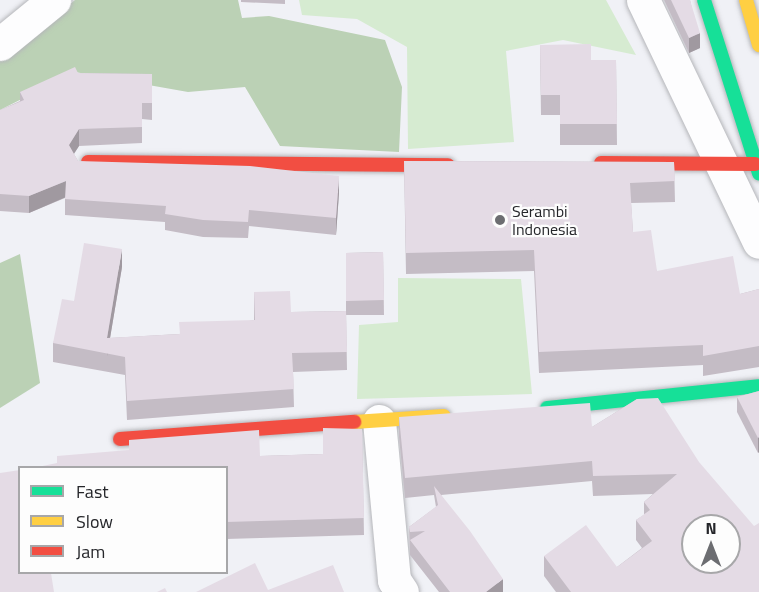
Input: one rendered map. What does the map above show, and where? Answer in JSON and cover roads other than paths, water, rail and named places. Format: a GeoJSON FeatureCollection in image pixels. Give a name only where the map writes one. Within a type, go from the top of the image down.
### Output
{"type":"FeatureCollection","features":[{"type":"Feature","properties":{"kind":"main road"},"geometry":{"type":"LineString","coordinates":[[589,163],[718,161],[757,168],[704,0]]}},
{"type":"Feature","properties":{"kind":"main road"},"geometry":{"type":"LineString","coordinates":[[746,0],[759,45]]}},
{"type":"Feature","properties":{"kind":"main road"},"geometry":{"type":"LineString","coordinates":[[88,162],[470,164]]}},
{"type":"Feature","properties":{"kind":"main road"},"geometry":{"type":"LineString","coordinates":[[532,409],[732,393],[759,386]]}},
{"type":"Feature","properties":{"kind":"main road"},"geometry":{"type":"LineString","coordinates":[[120,439],[461,415]]}},
{"type":"Feature","properties":{"kind":"street"},"geometry":{"type":"LineString","coordinates":[[0,44],[54,0]]}},
{"type":"Feature","properties":{"kind":"street"},"geometry":{"type":"LineString","coordinates":[[643,0],[718,161],[759,242]]}},
{"type":"Feature","properties":{"kind":"street"},"geometry":{"type":"LineString","coordinates":[[379,422],[394,579],[402,592]]}},
{"type":"Feature","properties":{"kind":"place","name":"Serambi Indonesia"},"geometry":{"type":"Point","coordinates":[500,220]}}]}
